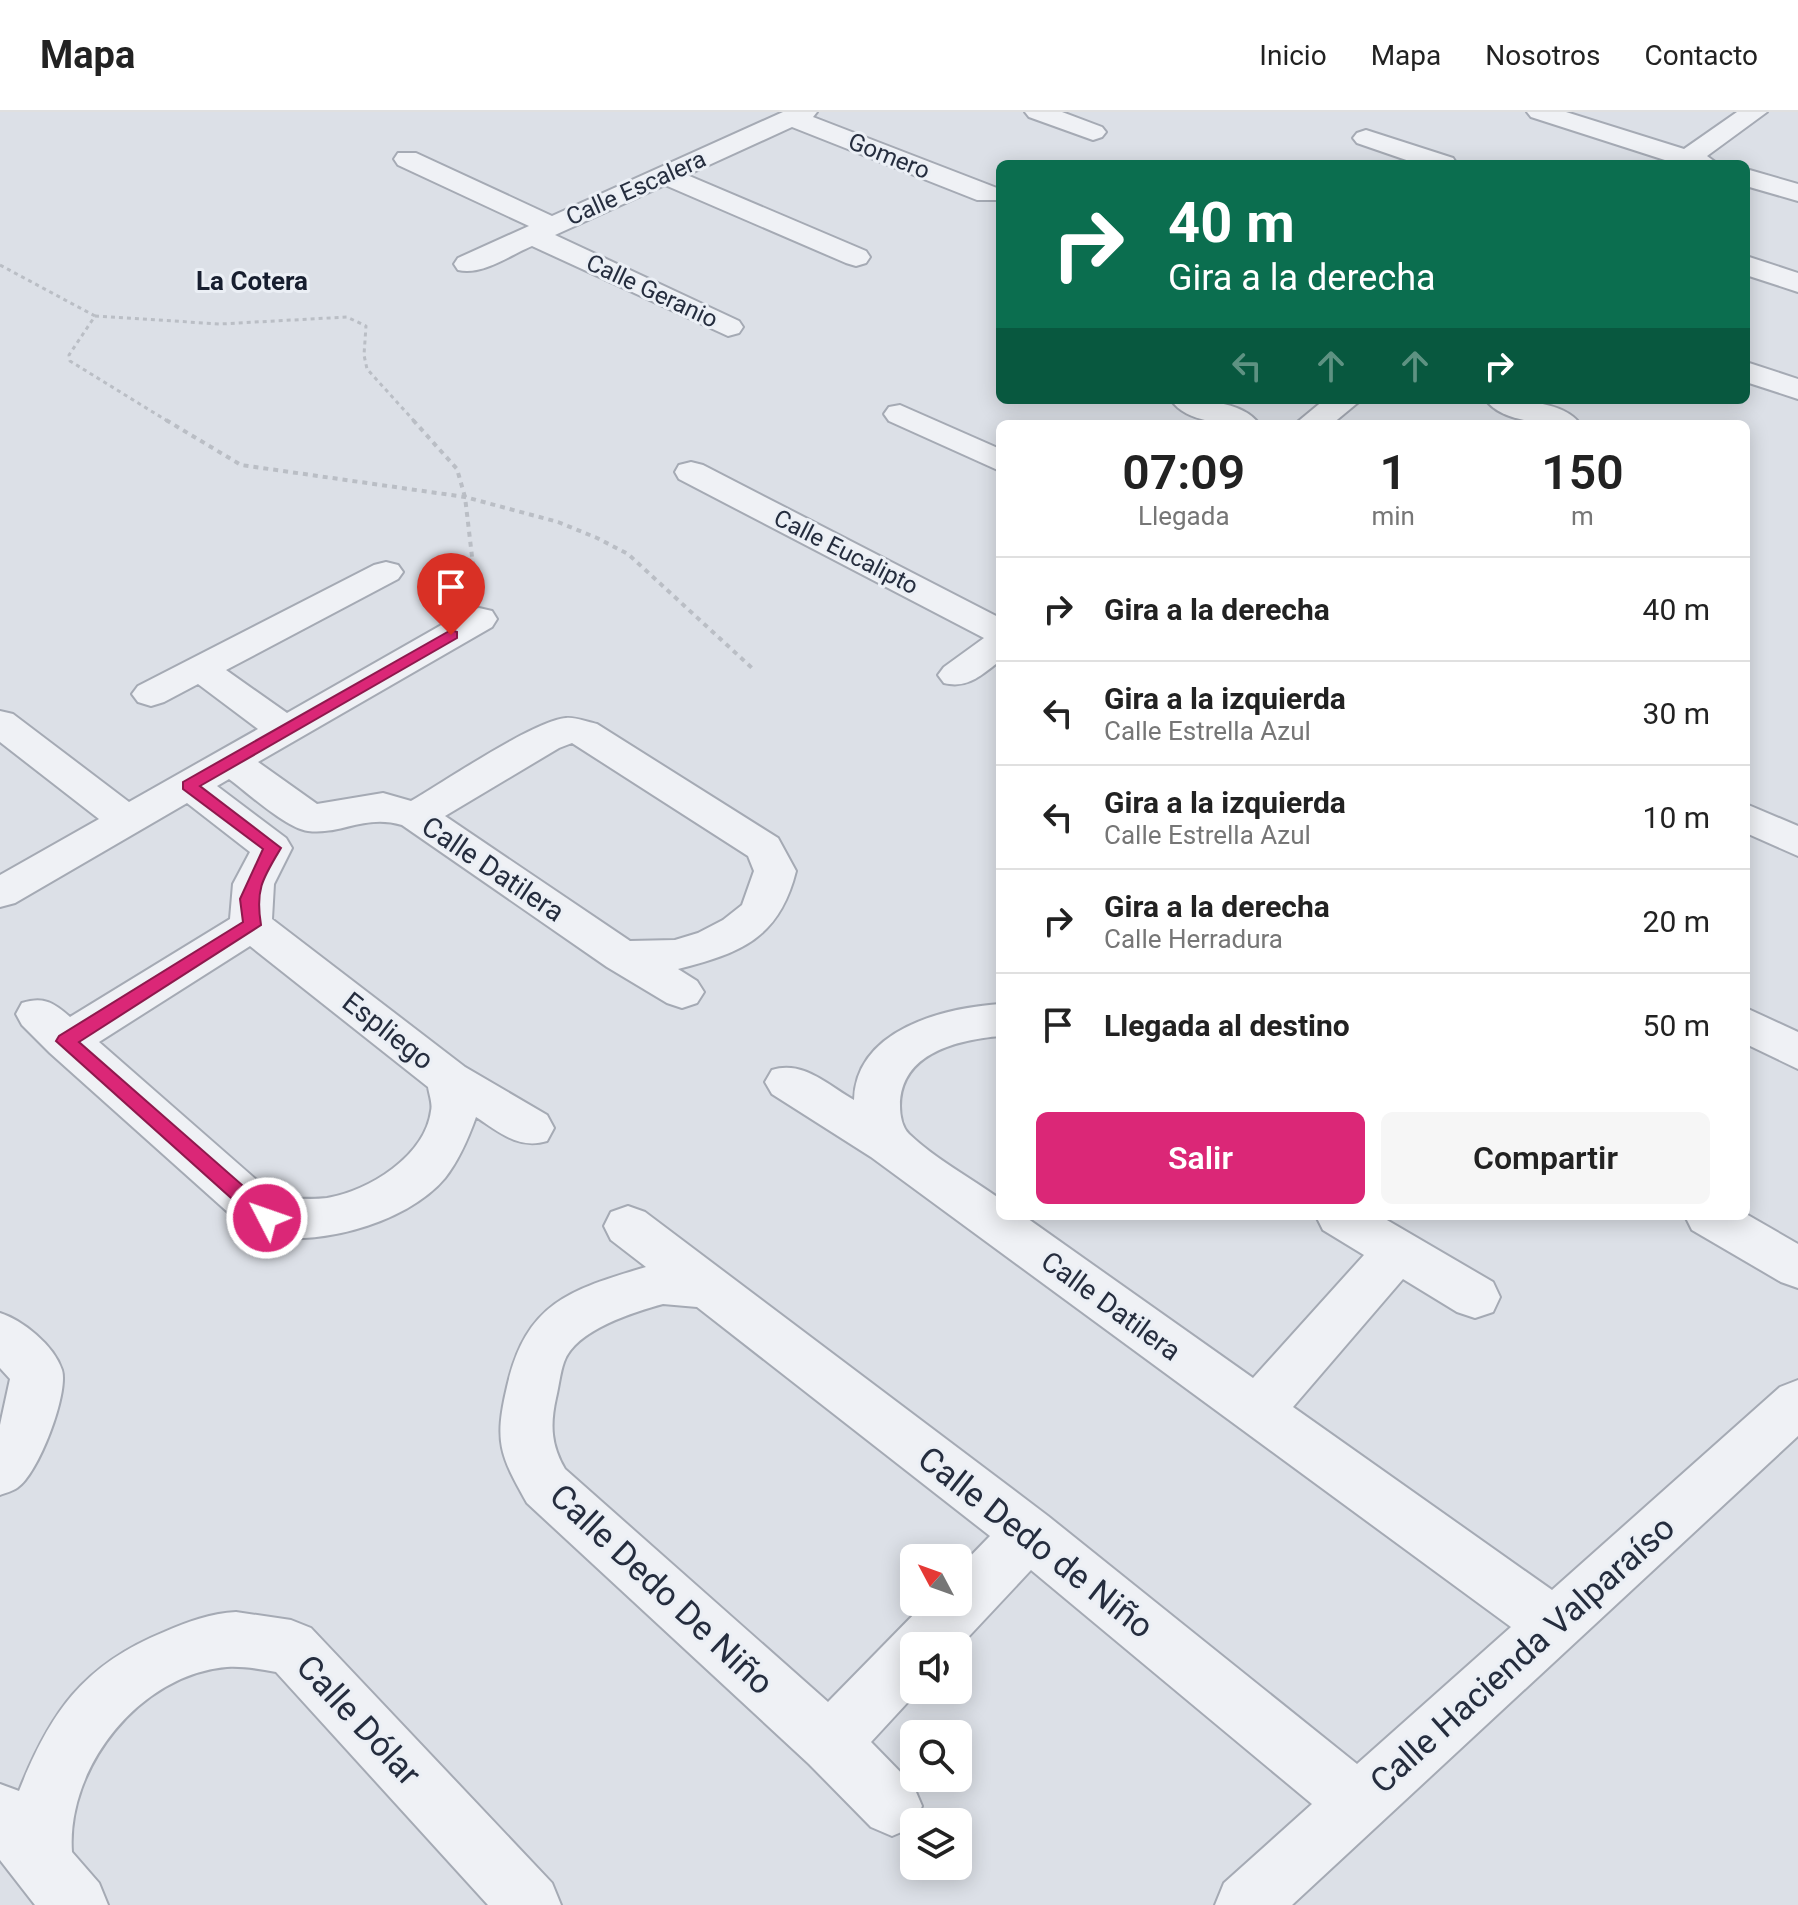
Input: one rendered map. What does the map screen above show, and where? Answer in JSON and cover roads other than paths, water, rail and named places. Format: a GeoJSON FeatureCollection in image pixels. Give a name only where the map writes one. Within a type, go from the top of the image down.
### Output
{"type":"FeatureCollection","features":[{"type":"Feature","properties":{"kind":"street"},"geometry":{"type":"LineString","coordinates":[[1038,112],[1093,132]]}},
{"type":"Feature","properties":{"kind":"street"},"geometry":{"type":"LineString","coordinates":[[1540,112],[1684,160]]}},
{"type":"Feature","properties":{"kind":"street"},"geometry":{"type":"LineString","coordinates":[[1693,160],[1754,112]]}},
{"type":"Feature","properties":{"kind":"street","name":"Calle Escalera"},"geometry":{"type":"LineString","coordinates":[[468,264],[798,115]]}},
{"type":"Feature","properties":{"kind":"street","name":"Gomero"},"geometry":{"type":"LineString","coordinates":[[798,115],[987,194]]}},
{"type":"Feature","properties":{"kind":"street"},"geometry":{"type":"LineString","coordinates":[[1366,138],[1432,160]]}},
{"type":"Feature","properties":{"kind":"street","name":"Calle Geranio"},"geometry":{"type":"LineString","coordinates":[[407,159],[728,327]]}},
{"type":"Feature","properties":{"kind":"street"},"geometry":{"type":"LineString","coordinates":[[664,175],[856,257]]}},
{"type":"Feature","properties":{"kind":"street"},"geometry":{"type":"LineString","coordinates":[[1750,178],[1798,193]]}},
{"type":"Feature","properties":{"kind":"street"},"geometry":{"type":"LineString","coordinates":[[1750,266],[1798,283]]}},
{"type":"Feature","properties":{"kind":"street"},"geometry":{"type":"LineString","coordinates":[[1750,372],[1798,390]]}},
{"type":"Feature","properties":{"kind":"street"},"geometry":{"type":"LineString","coordinates":[[1196,404],[1234,420]]}},
{"type":"Feature","properties":{"kind":"street"},"geometry":{"type":"LineString","coordinates":[[1317,420],[1339,404]]}},
{"type":"Feature","properties":{"kind":"street"},"geometry":{"type":"LineString","coordinates":[[1512,404],[1554,420]]}},
{"type":"Feature","properties":{"kind":"street"},"geometry":{"type":"LineString","coordinates":[[900,414],[996,459]]}},
{"type":"Feature","properties":{"kind":"street","name":"Calle Eucalipto"},"geometry":{"type":"LineString","coordinates":[[691,472],[996,630]]}},
{"type":"Feature","properties":{"kind":"street"},"geometry":{"type":"LineString","coordinates":[[151,694],[386,572]]}},
{"type":"Feature","properties":{"kind":"street"},"geometry":{"type":"LineString","coordinates":[[0,893],[479,619]]}},
{"type":"Feature","properties":{"kind":"street"},"geometry":{"type":"LineString","coordinates":[[957,675],[996,647]]}},
{"type":"Feature","properties":{"kind":"street"},"geometry":{"type":"LineString","coordinates":[[201,669],[285,730]]}},
{"type":"Feature","properties":{"kind":"street"},"geometry":{"type":"LineString","coordinates":[[416,816],[545,739],[567,730],[583,733],[764,848],[775,871],[769,895],[757,915],[738,931],[712,945],[675,955],[622,956]]}},
{"type":"Feature","properties":{"kind":"street"},"geometry":{"type":"LineString","coordinates":[[4,731],[127,820]]}},
{"type":"Feature","properties":{"kind":"street","name":"Calle Datilera"},"geometry":{"type":"LineString","coordinates":[[231,761],[310,818],[383,806],[416,816],[622,956],[682,992]]}},
{"type":"Feature","properties":{"kind":"street"},"geometry":{"type":"LineString","coordinates":[[189,785],[272,848],[248,899],[252,925]]}},
{"type":"Feature","properties":{"kind":"street"},"geometry":{"type":"LineString","coordinates":[[1750,819],[1798,842]]}},
{"type":"Feature","properties":{"kind":"street","name":"Espliego"},"geometry":{"type":"LineString","coordinates":[[252,925],[449,1079],[455,1110],[444,1141],[427,1166],[403,1186],[371,1204],[327,1217],[267,1218],[52,1027],[252,925]]}},
{"type":"Feature","properties":{"kind":"street"},"geometry":{"type":"LineString","coordinates":[[888,1144],[877,1115],[877,1096],[886,1072],[897,1057],[914,1042],[934,1031],[975,1020],[996,1020]]}},
{"type":"Feature","properties":{"kind":"street"},"geometry":{"type":"LineString","coordinates":[[1750,1026],[1798,1052]]}},
{"type":"Feature","properties":{"kind":"street"},"geometry":{"type":"LineString","coordinates":[[449,1079],[531,1128]]}},
{"type":"Feature","properties":{"kind":"street","name":"Calle Datilera"},"geometry":{"type":"LineString","coordinates":[[788,1082],[888,1144],[1554,1625]]}},
{"type":"Feature","properties":{"kind":"street"},"geometry":{"type":"LineString","coordinates":[[1347,1220],[1475,1297]]}},
{"type":"Feature","properties":{"kind":"street"},"geometry":{"type":"LineString","coordinates":[[1716,1220],[1798,1268]]}},
{"type":"Feature","properties":{"kind":"street","name":"Calle Dedo de Niño"},"geometry":{"type":"LineString","coordinates":[[628,1226],[1029,1534],[1358,1803]]}},
{"type":"Feature","properties":{"kind":"street"},"geometry":{"type":"LineString","coordinates":[[1257,1411],[1398,1251]]}},
{"type":"Feature","properties":{"kind":"street","name":"Calle Dedo De Niño"},"geometry":{"type":"LineString","coordinates":[[708,1287],[663,1283],[616,1297],[578,1315],[554,1333],[540,1354],[530,1386],[525,1421],[528,1455],[546,1486],[830,1743],[892,1806]]}},
{"type":"Feature","properties":{"kind":"street"},"geometry":{"type":"LineString","coordinates":[[0,1334],[37,1372],[31,1417],[0,1471]]}},
{"type":"Feature","properties":{"kind":"street","name":"Calle Hacienda Valparaíso"},"geometry":{"type":"LineString","coordinates":[[1246,1905],[1798,1403]]}},
{"type":"Feature","properties":{"kind":"street","name":"Calle Dedo De Niño"},"geometry":{"type":"LineString","coordinates":[[935,1632],[1029,1534]]}},
{"type":"Feature","properties":{"kind":"street","name":"Calle Dólar"},"geometry":{"type":"LineString","coordinates":[[60,1884],[42,1813],[57,1766],[80,1725],[103,1699],[133,1675],[164,1657],[222,1640],[291,1647],[530,1905]]}},
{"type":"Feature","properties":{"kind":"street"},"geometry":{"type":"LineString","coordinates":[[830,1743],[900,1669]]}},
{"type":"Feature","properties":{"kind":"street"},"geometry":{"type":"LineString","coordinates":[[0,1814],[60,1884]]}},
{"type":"Feature","properties":{"kind":"district","name":"La Cotera"},"geometry":{"type":"Point","coordinates":[252,281]}}]}
